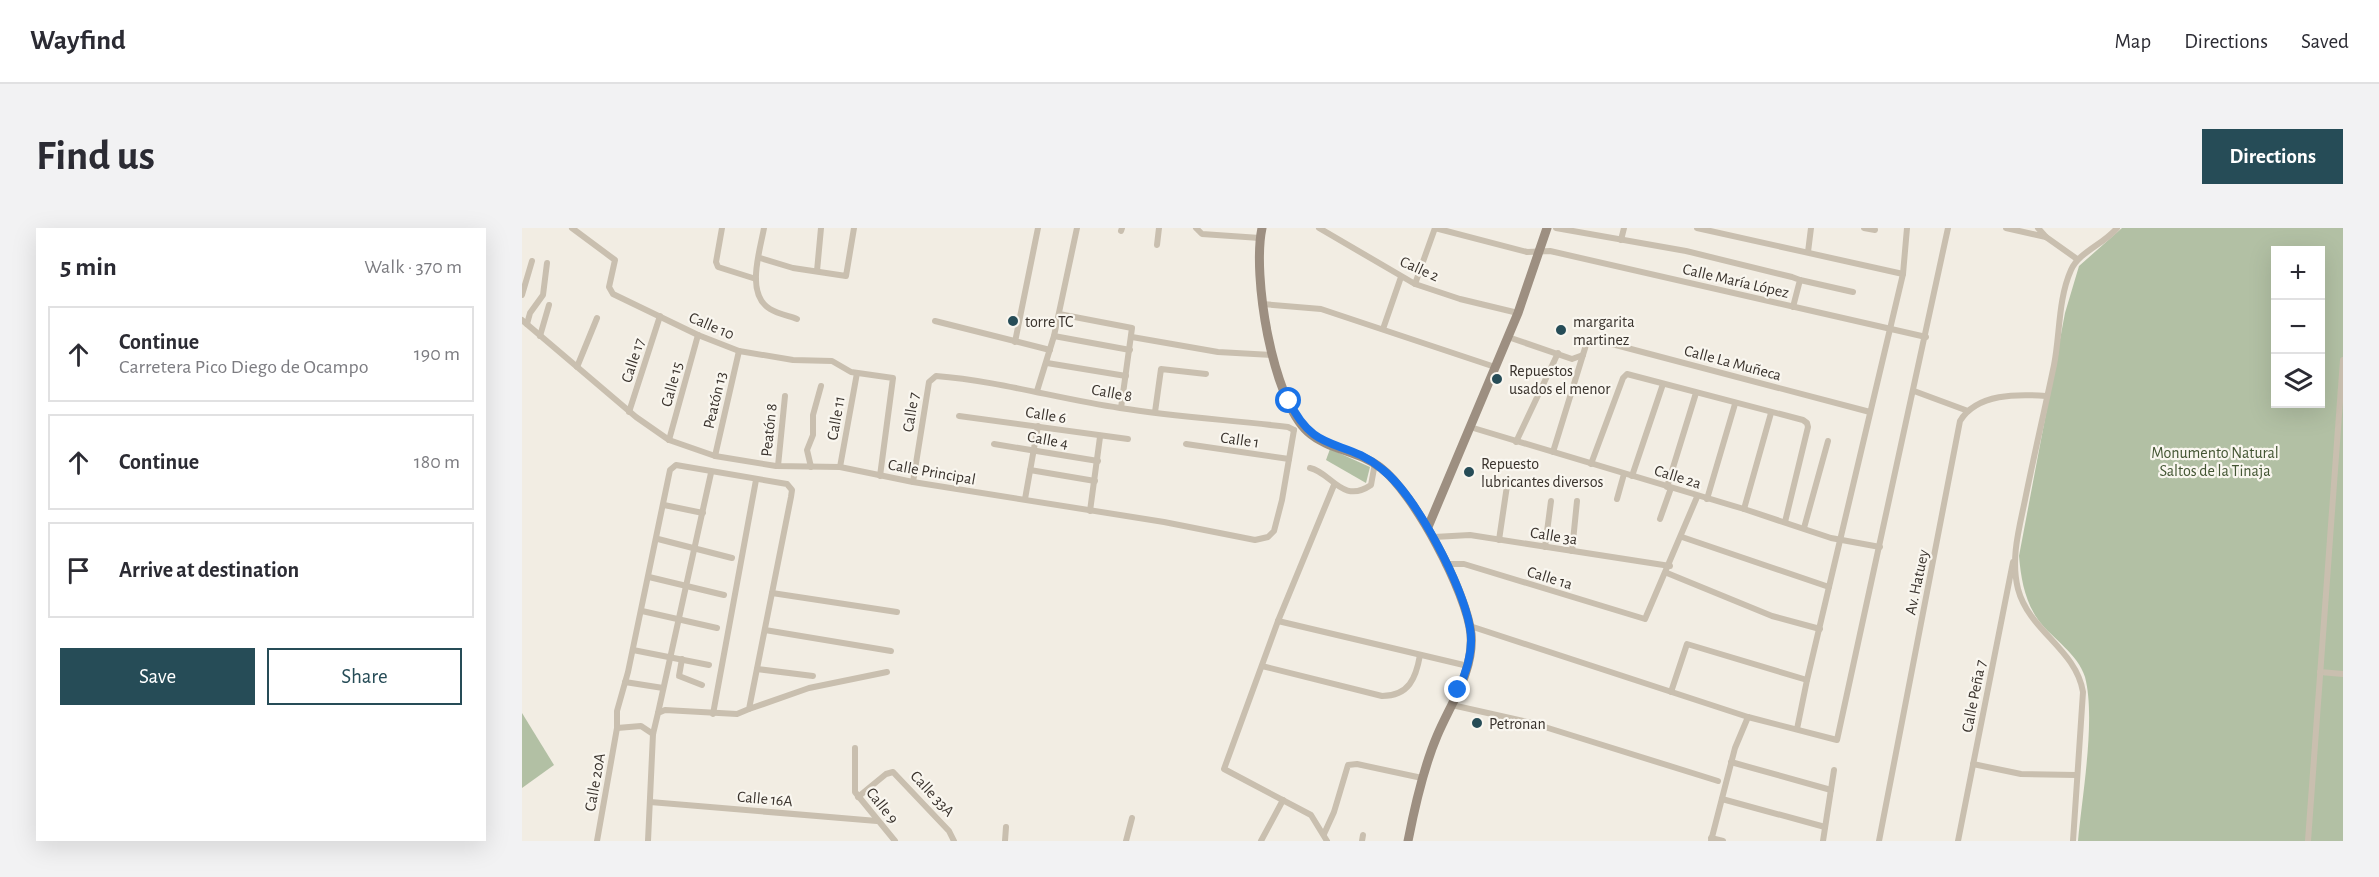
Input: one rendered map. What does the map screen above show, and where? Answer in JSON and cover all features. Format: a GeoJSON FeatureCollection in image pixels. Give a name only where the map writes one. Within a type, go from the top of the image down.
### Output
{"type":"FeatureCollection","features":[{"type":"Feature","properties":{"kind":"street","name":"Calle 10"},"geometry":{"type":"LineString","coordinates":[[572,228],[615,260],[609,287],[613,294],[698,335],[739,351],[792,360],[832,361],[857,373],[893,378],[880,476]]}},
{"type":"Feature","properties":{"kind":"street"},"geometry":{"type":"LineString","coordinates":[[722,228],[716,262],[718,267],[756,279]]}},
{"type":"Feature","properties":{"kind":"street"},"geometry":{"type":"LineString","coordinates":[[764,228],[756,279],[762,302],[770,309],[797,320]]}},
{"type":"Feature","properties":{"kind":"street"},"geometry":{"type":"LineString","coordinates":[[817,271],[821,228]]}},
{"type":"Feature","properties":{"kind":"street"},"geometry":{"type":"LineString","coordinates":[[760,258],[793,268],[847,275],[854,228]]}},
{"type":"Feature","properties":{"kind":"street"},"geometry":{"type":"LineString","coordinates":[[1015,342],[1038,228]]}},
{"type":"Feature","properties":{"kind":"street"},"geometry":{"type":"LineString","coordinates":[[1037,391],[1054,336],[1077,228]]}},
{"type":"Feature","properties":{"kind":"street"},"geometry":{"type":"LineString","coordinates":[[1157,246],[1159,228]]}},
{"type":"Feature","properties":{"kind":"street"},"geometry":{"type":"LineString","coordinates":[[1196,228],[1198,233],[1206,235],[1261,233],[1259,272],[1262,304],[1273,355],[1289,401],[1302,424],[1316,437],[1375,464],[1387,473],[1434,537],[1470,626],[1471,646],[1468,666],[1436,737],[1422,778],[1408,841]]}},
{"type":"Feature","properties":{"kind":"street","name":"Calle 2"},"geometry":{"type":"LineString","coordinates":[[1319,228],[1415,284],[1460,299],[1518,313]]}},
{"type":"Feature","properties":{"kind":"street"},"geometry":{"type":"LineString","coordinates":[[1415,284],[1435,228]]}},
{"type":"Feature","properties":{"kind":"street","name":"Calle María López"},"geometry":{"type":"LineString","coordinates":[[1435,228],[1527,252],[1550,251],[1926,337]]}},
{"type":"Feature","properties":{"kind":"street"},"geometry":{"type":"LineString","coordinates":[[1428,527],[1518,313],[1547,228]]}},
{"type":"Feature","properties":{"kind":"street"},"geometry":{"type":"LineString","coordinates":[[1556,228],[1686,251],[1853,292]]}},
{"type":"Feature","properties":{"kind":"street"},"geometry":{"type":"LineString","coordinates":[[1621,240],[1624,228]]}},
{"type":"Feature","properties":{"kind":"street"},"geometry":{"type":"LineString","coordinates":[[1697,228],[1903,274]]}},
{"type":"Feature","properties":{"kind":"street"},"geometry":{"type":"LineString","coordinates":[[1808,252],[1810,228]]}},
{"type":"Feature","properties":{"kind":"street"},"geometry":{"type":"LineString","coordinates":[[1864,228],[1875,230]]}},
{"type":"Feature","properties":{"kind":"street"},"geometry":{"type":"LineString","coordinates":[[1797,729],[1903,274],[1908,228]]}},
{"type":"Feature","properties":{"kind":"street"},"geometry":{"type":"LineString","coordinates":[[1470,626],[1748,717],[1837,740],[1948,228]]}},
{"type":"Feature","properties":{"kind":"street"},"geometry":{"type":"LineString","coordinates":[[2006,228],[2046,237]]}},
{"type":"Feature","properties":{"kind":"street"},"geometry":{"type":"LineString","coordinates":[[2038,228],[2046,237],[2077,260],[2099,246],[2117,228]]}},
{"type":"Feature","properties":{"kind":"street","name":"Calle Peña 7"},"geometry":{"type":"LineString","coordinates":[[1958,841],[2067,280],[2077,260]]}},
{"type":"Feature","properties":{"kind":"street"},"geometry":{"type":"LineString","coordinates":[[522,295],[532,261]]}},
{"type":"Feature","properties":{"kind":"street"},"geometry":{"type":"LineString","coordinates":[[525,322],[543,295],[547,263]]}},
{"type":"Feature","properties":{"kind":"street"},"geometry":{"type":"LineString","coordinates":[[1383,329],[1401,277]]}},
{"type":"Feature","properties":{"kind":"street"},"geometry":{"type":"LineString","coordinates":[[1793,307],[1800,279]]}},
{"type":"Feature","properties":{"kind":"street"},"geometry":{"type":"LineString","coordinates":[[1262,304],[1321,309],[1495,367]]}},
{"type":"Feature","properties":{"kind":"street"},"geometry":{"type":"LineString","coordinates":[[540,336],[549,305]]}},
{"type":"Feature","properties":{"kind":"street"},"geometry":{"type":"LineString","coordinates":[[1059,314],[1129,326],[1133,330],[1121,408]]}},
{"type":"Feature","properties":{"kind":"street","name":"Calle 17"},"geometry":{"type":"LineString","coordinates":[[629,412],[660,316]]}},
{"type":"Feature","properties":{"kind":"street"},"geometry":{"type":"LineString","coordinates":[[577,367],[597,318]]}},
{"type":"Feature","properties":{"kind":"street"},"geometry":{"type":"LineString","coordinates":[[935,321],[1050,350]]}},
{"type":"Feature","properties":{"kind":"street","name":"Calle Principal"},"geometry":{"type":"LineString","coordinates":[[525,322],[629,412],[669,440],[715,456],[778,466],[840,467],[913,482],[1263,540],[1271,535],[1276,523],[1293,430]]}},
{"type":"Feature","properties":{"kind":"street","name":"Calle 15"},"geometry":{"type":"LineString","coordinates":[[669,440],[698,335]]}},
{"type":"Feature","properties":{"kind":"street"},"geometry":{"type":"LineString","coordinates":[[1054,336],[1130,350]]}},
{"type":"Feature","properties":{"kind":"street"},"geometry":{"type":"LineString","coordinates":[[1132,337],[1218,352],[1273,355]]}},
{"type":"Feature","properties":{"kind":"street"},"geometry":{"type":"LineString","coordinates":[[1508,337],[1572,359],[1583,355]]}},
{"type":"Feature","properties":{"kind":"street","name":"Calle La Muñeca"},"geometry":{"type":"LineString","coordinates":[[1583,355],[1589,341],[1597,339],[1870,412]]}},
{"type":"Feature","properties":{"kind":"street","name":"Peatón 13"},"geometry":{"type":"LineString","coordinates":[[715,456],[739,351]]}},
{"type":"Feature","properties":{"kind":"street"},"geometry":{"type":"LineString","coordinates":[[1516,442],[1558,353]]}},
{"type":"Feature","properties":{"kind":"street"},"geometry":{"type":"LineString","coordinates":[[1553,452],[1583,355]]}},
{"type":"Feature","properties":{"kind":"street"},"geometry":{"type":"LineString","coordinates":[[2308,841],[2343,360]]}},
{"type":"Feature","properties":{"kind":"street"},"geometry":{"type":"LineString","coordinates":[[1047,363],[1126,376]]}},
{"type":"Feature","properties":{"kind":"street"},"geometry":{"type":"LineString","coordinates":[[1155,412],[1161,369],[1206,374]]}},
{"type":"Feature","properties":{"kind":"street","name":"Calle 11"},"geometry":{"type":"LineString","coordinates":[[840,467],[857,373]]}},
{"type":"Feature","properties":{"kind":"street","name":"Calle 8"},"geometry":{"type":"LineString","coordinates":[[929,382],[934,376],[944,377],[1037,391],[1121,408],[1288,427],[1293,430]]}},
{"type":"Feature","properties":{"kind":"street"},"geometry":{"type":"LineString","coordinates":[[1591,464],[1624,376],[1805,421],[1808,425],[1785,522]]}},
{"type":"Feature","properties":{"kind":"street","name":"Calle 7"},"geometry":{"type":"LineString","coordinates":[[913,482],[929,382]]}},
{"type":"Feature","properties":{"kind":"street"},"geometry":{"type":"LineString","coordinates":[[1632,476],[1663,384]]}},
{"type":"Feature","properties":{"kind":"street"},"geometry":{"type":"LineString","coordinates":[[811,466],[807,450],[813,435],[813,415],[821,386]]}},
{"type":"Feature","properties":{"kind":"street"},"geometry":{"type":"LineString","coordinates":[[1914,391],[1968,411],[2004,397],[2046,396]]}},
{"type":"Feature","properties":{"kind":"street"},"geometry":{"type":"LineString","coordinates":[[1660,519],[1696,393]]}},
{"type":"Feature","properties":{"kind":"street","name":"Peatón 8"},"geometry":{"type":"LineString","coordinates":[[778,466],[785,396]]}},
{"type":"Feature","properties":{"kind":"street"},"geometry":{"type":"LineString","coordinates":[[1707,499],[1735,404]]}},
{"type":"Feature","properties":{"kind":"street","name":"Av. Hatuey"},"geometry":{"type":"LineString","coordinates":[[1879,841],[1960,421],[1968,411]]}},
{"type":"Feature","properties":{"kind":"street"},"geometry":{"type":"LineString","coordinates":[[1744,509],[1771,413]]}},
{"type":"Feature","properties":{"kind":"street","name":"Calle 6"},"geometry":{"type":"LineString","coordinates":[[959,416],[1128,439]]}},
{"type":"Feature","properties":{"kind":"street"},"geometry":{"type":"LineString","coordinates":[[1293,430],[1302,424]]}},
{"type":"Feature","properties":{"kind":"street"},"geometry":{"type":"LineString","coordinates":[[1024,500],[1038,426]]}},
{"type":"Feature","properties":{"kind":"street","name":"Calle 2a"},"geometry":{"type":"LineString","coordinates":[[1470,427],[1744,509],[1839,541],[1880,547]]}},
{"type":"Feature","properties":{"kind":"street"},"geometry":{"type":"LineString","coordinates":[[1090,511],[1100,437]]}},
{"type":"Feature","properties":{"kind":"street"},"geometry":{"type":"LineString","coordinates":[[1804,528],[1828,441]]}},
{"type":"Feature","properties":{"kind":"street","name":"Calle 4"},"geometry":{"type":"LineString","coordinates":[[994,444],[1098,461]]}},
{"type":"Feature","properties":{"kind":"street","name":"Calle 1"},"geometry":{"type":"LineString","coordinates":[[1186,444],[1289,459]]}},
{"type":"Feature","properties":{"kind":"street"},"geometry":{"type":"LineString","coordinates":[[1310,468],[1323,472],[1334,485],[1346,489],[1367,488],[1374,478],[1375,464]]}},
{"type":"Feature","properties":{"kind":"street","name":"Calle 20A"},"geometry":{"type":"LineString","coordinates":[[597,841],[617,728],[616,714],[626,682],[658,539],[670,470],[673,466],[711,473]]}},
{"type":"Feature","properties":{"kind":"street"},"geometry":{"type":"LineString","coordinates":[[1030,470],[1095,481]]}},
{"type":"Feature","properties":{"kind":"street"},"geometry":{"type":"LineString","coordinates":[[648,841],[653,734],[711,473],[787,484],[792,490],[748,709]]}},
{"type":"Feature","properties":{"kind":"street"},"geometry":{"type":"LineString","coordinates":[[1617,499],[1624,474]]}},
{"type":"Feature","properties":{"kind":"street"},"geometry":{"type":"LineString","coordinates":[[1499,540],[1508,478]]}},
{"type":"Feature","properties":{"kind":"street"},"geometry":{"type":"LineString","coordinates":[[712,714],[756,480]]}},
{"type":"Feature","properties":{"kind":"street"},"geometry":{"type":"LineString","coordinates":[[1326,841],[1311,815],[1224,769],[1278,621],[1334,485]]}},
{"type":"Feature","properties":{"kind":"street"},"geometry":{"type":"LineString","coordinates":[[1669,569],[1697,496]]}},
{"type":"Feature","properties":{"kind":"street"},"geometry":{"type":"LineString","coordinates":[[1545,547],[1551,501]]}},
{"type":"Feature","properties":{"kind":"street"},"geometry":{"type":"LineString","coordinates":[[1572,551],[1577,501]]}},
{"type":"Feature","properties":{"kind":"street"},"geometry":{"type":"LineString","coordinates":[[664,505],[703,513]]}},
{"type":"Feature","properties":{"kind":"street","name":"Calle 3a"},"geometry":{"type":"LineString","coordinates":[[1434,537],[1470,535],[1669,569],[1772,616],[1820,629]]}},
{"type":"Feature","properties":{"kind":"street"},"geometry":{"type":"LineString","coordinates":[[1682,537],[1829,587]]}},
{"type":"Feature","properties":{"kind":"street"},"geometry":{"type":"LineString","coordinates":[[658,539],[732,558]]}},
{"type":"Feature","properties":{"kind":"street"},"geometry":{"type":"LineString","coordinates":[[2014,555],[2018,588],[2027,610],[2074,664],[2083,692],[2073,841]]}},
{"type":"Feature","properties":{"kind":"street","name":"Calle 1a"},"geometry":{"type":"LineString","coordinates":[[1445,564],[1464,564],[1646,620],[1669,569]]}},
{"type":"Feature","properties":{"kind":"street"},"geometry":{"type":"LineString","coordinates":[[649,577],[724,595]]}},
{"type":"Feature","properties":{"kind":"street"},"geometry":{"type":"LineString","coordinates":[[772,593],[897,612]]}},
{"type":"Feature","properties":{"kind":"street"},"geometry":{"type":"LineString","coordinates":[[642,611],[717,628]]}},
{"type":"Feature","properties":{"kind":"street"},"geometry":{"type":"LineString","coordinates":[[1278,621],[1468,666]]}},
{"type":"Feature","properties":{"kind":"street"},"geometry":{"type":"LineString","coordinates":[[765,630],[891,651]]}},
{"type":"Feature","properties":{"kind":"street"},"geometry":{"type":"LineString","coordinates":[[1671,692],[1687,644],[1807,680]]}},
{"type":"Feature","properties":{"kind":"street"},"geometry":{"type":"LineString","coordinates":[[633,650],[709,664]]}},
{"type":"Feature","properties":{"kind":"street"},"geometry":{"type":"LineString","coordinates":[[1262,666],[1382,696],[1392,696],[1402,693],[1413,681],[1420,655]]}},
{"type":"Feature","properties":{"kind":"street"},"geometry":{"type":"LineString","coordinates":[[682,659],[679,676],[702,685]]}},
{"type":"Feature","properties":{"kind":"street"},"geometry":{"type":"LineString","coordinates":[[757,669],[813,676]]}},
{"type":"Feature","properties":{"kind":"street"},"geometry":{"type":"LineString","coordinates":[[658,713],[665,710],[741,714],[748,709],[809,688],[887,672]]}},
{"type":"Feature","properties":{"kind":"street"},"geometry":{"type":"LineString","coordinates":[[2320,672],[2343,674]]}},
{"type":"Feature","properties":{"kind":"street"},"geometry":{"type":"LineString","coordinates":[[626,682],[663,688]]}},
{"type":"Feature","properties":{"kind":"street"},"geometry":{"type":"LineString","coordinates":[[1452,705],[1532,723],[1718,781]]}},
{"type":"Feature","properties":{"kind":"street"},"geometry":{"type":"LineString","coordinates":[[1723,841],[1711,839],[1731,762],[1748,717]]}},
{"type":"Feature","properties":{"kind":"street"},"geometry":{"type":"LineString","coordinates":[[617,728],[641,726],[653,734]]}},
{"type":"Feature","properties":{"kind":"street","name":"Calle 9"},"geometry":{"type":"LineString","coordinates":[[855,748],[854,784],[858,797],[895,841]]}},
{"type":"Feature","properties":{"kind":"street"},"geometry":{"type":"LineString","coordinates":[[1731,762],[1831,790]]}},
{"type":"Feature","properties":{"kind":"street"},"geometry":{"type":"LineString","coordinates":[[1324,834],[1334,812],[1348,765],[1357,764],[1422,778]]}},
{"type":"Feature","properties":{"kind":"street"},"geometry":{"type":"LineString","coordinates":[[1973,764],[2021,774],[2076,775]]}},
{"type":"Feature","properties":{"kind":"street"},"geometry":{"type":"LineString","coordinates":[[1823,841],[1834,770]]}},
{"type":"Feature","properties":{"kind":"street","name":"Calle 33A"},"geometry":{"type":"LineString","coordinates":[[858,797],[886,774],[893,772],[949,831],[954,841]]}},
{"type":"Feature","properties":{"kind":"street"},"geometry":{"type":"LineString","coordinates":[[1722,799],[1825,827]]}},
{"type":"Feature","properties":{"kind":"street"},"geometry":{"type":"LineString","coordinates":[[1261,841],[1283,800]]}},
{"type":"Feature","properties":{"kind":"street","name":"Calle 16A"},"geometry":{"type":"LineString","coordinates":[[650,802],[877,821]]}},
{"type":"Feature","properties":{"kind":"street"},"geometry":{"type":"LineString","coordinates":[[1126,841],[1132,818]]}},
{"type":"Feature","properties":{"kind":"street"},"geometry":{"type":"LineString","coordinates":[[1005,841],[1006,827]]}},
{"type":"Feature","properties":{"kind":"street"},"geometry":{"type":"LineString","coordinates":[[597,841],[604,841]]}},
{"type":"Feature","properties":{"kind":"green space","name":"Monumento Natural Saltos de la Tinaja"},"geometry":{"type":"Polygon","coordinates":[[[2122,228],[2343,228],[2343,841],[2078,841],[2089,735],[2088,694],[2085,677],[2077,661],[2034,614],[2024,590],[2019,556],[2065,313],[2079,266],[2122,228]]]}},
{"type":"Feature","properties":{"kind":"green space"},"geometry":{"type":"Polygon","coordinates":[[[1330,449],[1370,467],[1366,483],[1326,460],[1330,449]]]}},
{"type":"Feature","properties":{"kind":"green space"},"geometry":{"type":"Polygon","coordinates":[[[522,713],[554,765],[522,788],[522,713]]]}},
{"type":"Feature","properties":{"kind":"place","name":"torre TC"},"geometry":{"type":"Point","coordinates":[1013,321]}},
{"type":"Feature","properties":{"kind":"place","name":"margarita martinez"},"geometry":{"type":"Point","coordinates":[1561,330]}},
{"type":"Feature","properties":{"kind":"place","name":"Repuestos usados el menor"},"geometry":{"type":"Point","coordinates":[1497,379]}},
{"type":"Feature","properties":{"kind":"place","name":"Repuesto lubricantes diversos"},"geometry":{"type":"Point","coordinates":[1469,472]}},
{"type":"Feature","properties":{"kind":"place","name":"Petronan"},"geometry":{"type":"Point","coordinates":[1477,723]}},
{"type":"Feature","properties":{"kind":"route"},"geometry":{"type":"LineString","coordinates":[[1289,401],[1295,414],[1310,434],[1381,467],[1432,532],[1470,626],[1471,646],[1468,666],[1458,690]]}}]}
